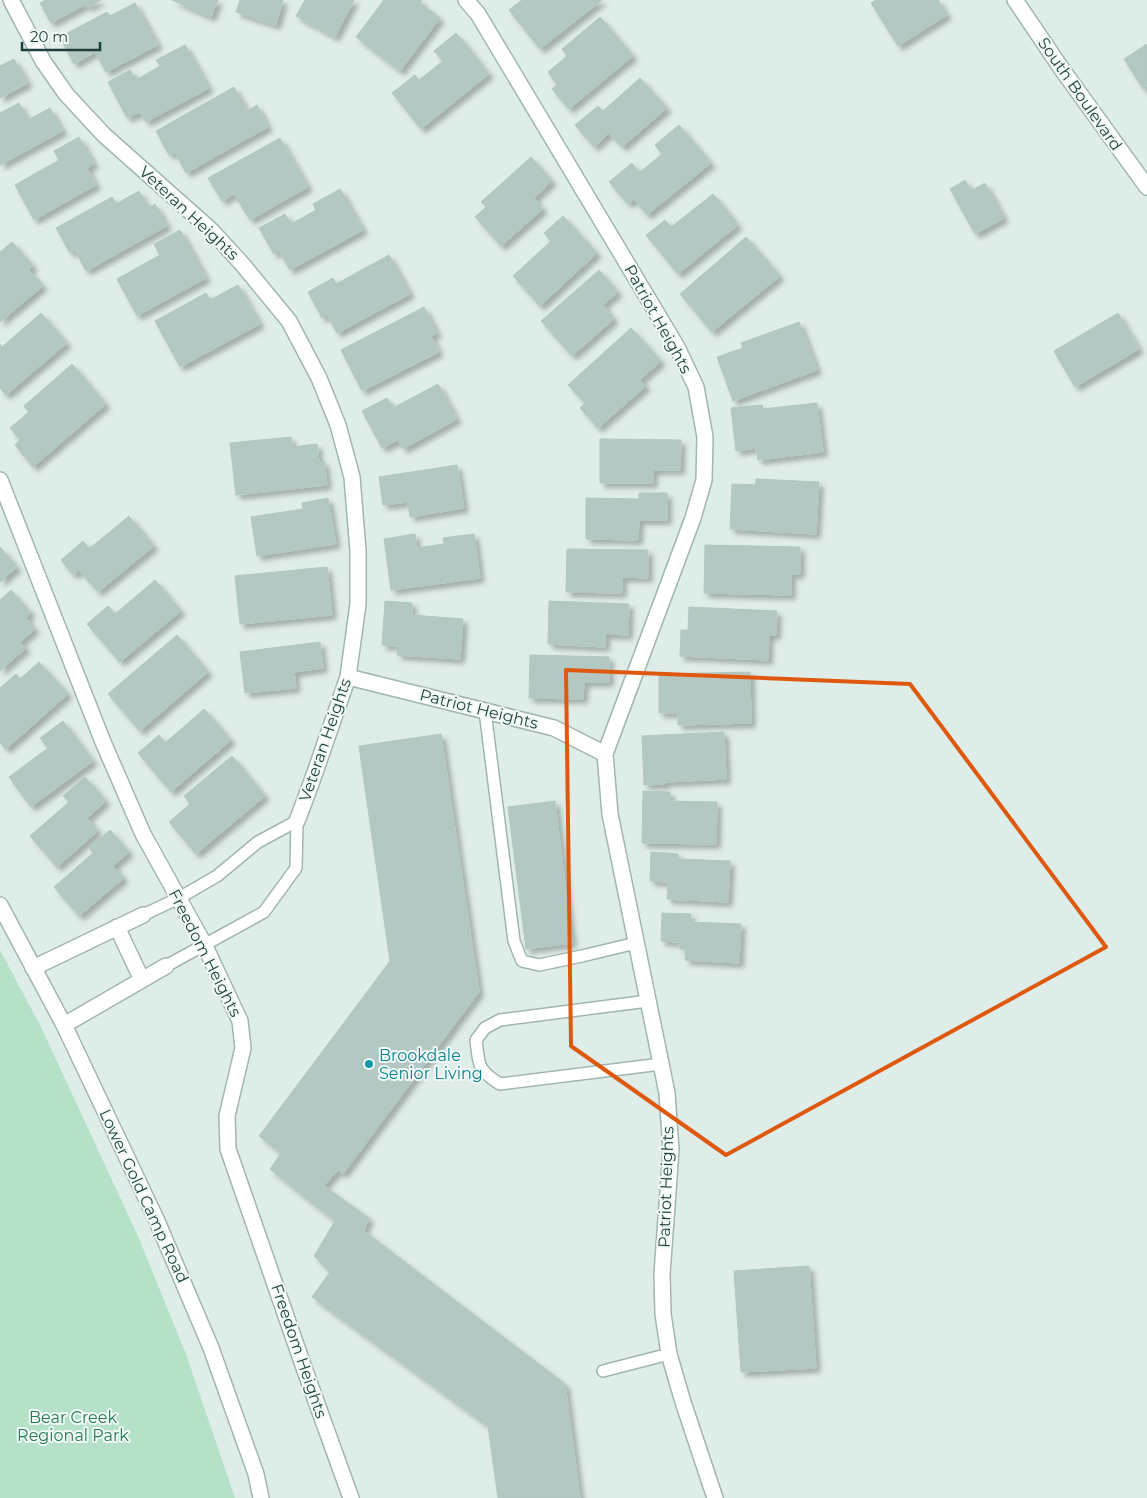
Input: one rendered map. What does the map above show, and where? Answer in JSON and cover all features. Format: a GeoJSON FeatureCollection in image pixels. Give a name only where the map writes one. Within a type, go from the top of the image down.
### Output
{"type":"FeatureCollection","features":[{"type":"Feature","properties":{"kind":"street","name":"Veteran Heights"},"geometry":{"type":"LineString","coordinates":[[11,0],[43,61],[66,94],[104,135],[211,230],[244,265],[289,321],[319,378],[338,425],[352,477],[358,550],[358,604],[348,676],[297,821]]}},
{"type":"Feature","properties":{"kind":"street","name":"Patriot Heights"},"geometry":{"type":"LineString","coordinates":[[466,0],[478,14],[677,347],[696,387],[705,437],[704,480],[694,518],[604,754],[610,814],[667,1092],[671,1150],[662,1274],[663,1314],[669,1354],[715,1498]]}},
{"type":"Feature","properties":{"kind":"street","name":"South Boulevard"},"geometry":{"type":"LineString","coordinates":[[1015,0],[1060,68],[1147,187]]}},
{"type":"Feature","properties":{"kind":"street","name":"Freedom Heights"},"geometry":{"type":"LineString","coordinates":[[0,480],[103,742],[144,834],[204,944],[240,1021],[243,1048],[227,1116],[228,1149],[303,1365],[352,1498]]}},
{"type":"Feature","properties":{"kind":"street","name":"Patriot Heights"},"geometry":{"type":"LineString","coordinates":[[348,676],[554,728],[604,754]]}},
{"type":"Feature","properties":{"kind":"street","name":"Lower Gold Camp Road"},"geometry":{"type":"LineString","coordinates":[[0,905],[64,1024],[157,1221],[211,1348],[256,1474],[261,1498]]}},
{"type":"Feature","properties":{"kind":"street","name":"Veteran Heights"},"geometry":{"type":"LineString","coordinates":[[34,968],[143,915]]}},
{"type":"Feature","properties":{"kind":"street"},"geometry":{"type":"LineString","coordinates":[[117,927],[142,980]]}},
{"type":"Feature","properties":{"kind":"street","name":"Veteran Heights"},"geometry":{"type":"LineString","coordinates":[[64,1024],[166,966]]}},
{"type":"Feature","properties":{"kind":"lane"},"geometry":{"type":"LineString","coordinates":[[485,711],[514,940],[522,961],[539,965],[636,943]]}},
{"type":"Feature","properties":{"kind":"lane","name":"Veteran Heights"},"geometry":{"type":"LineString","coordinates":[[143,915],[179,898],[217,876],[258,842],[297,821],[296,868],[264,912],[166,966]]}},
{"type":"Feature","properties":{"kind":"lane"},"geometry":{"type":"LineString","coordinates":[[648,1001],[500,1020],[485,1028],[476,1040],[479,1065],[488,1077],[500,1084],[661,1064]]}},
{"type":"Feature","properties":{"kind":"lane"},"geometry":{"type":"LineString","coordinates":[[604,1371],[669,1354]]}},
{"type":"Feature","properties":{"kind":"highlighted area"},"geometry":{"type":"Polygon","coordinates":[[[566,670],[910,684],[1106,947],[726,1155],[571,1046],[566,670]]]}},
{"type":"Feature","properties":{"kind":"green space","name":"Bear Creek Regional Park"},"geometry":{"type":"Polygon","coordinates":[[[0,950],[41,1027],[137,1234],[186,1354],[235,1498],[0,1498],[0,950]]]}},
{"type":"Feature","properties":{"kind":"building"},"geometry":{"type":"Polygon","coordinates":[[[46,0],[101,0],[88,7],[86,4],[51,23],[40,3],[46,0]]]}},
{"type":"Feature","properties":{"kind":"building"},"geometry":{"type":"Polygon","coordinates":[[[172,0],[218,0],[211,17],[172,0]]]}},
{"type":"Feature","properties":{"kind":"building"},"geometry":{"type":"Polygon","coordinates":[[[240,0],[283,0],[276,25],[236,12],[240,0]]]}},
{"type":"Feature","properties":{"kind":"building"},"geometry":{"type":"Polygon","coordinates":[[[305,0],[354,0],[335,37],[296,16],[305,0]]]}},
{"type":"Feature","properties":{"kind":"building"},"geometry":{"type":"Polygon","coordinates":[[[384,0],[422,0],[420,3],[440,18],[400,71],[356,37],[384,0]]]}},
{"type":"Feature","properties":{"kind":"building"},"geometry":{"type":"Polygon","coordinates":[[[522,0],[602,0],[540,49],[509,10],[522,0]]]}},
{"type":"Feature","properties":{"kind":"building"},"geometry":{"type":"Polygon","coordinates":[[[876,0],[938,0],[947,15],[898,46],[871,3],[876,0]]]}},
{"type":"Feature","properties":{"kind":"building"},"geometry":{"type":"Polygon","coordinates":[[[135,3],[158,45],[106,72],[95,52],[74,64],[60,37],[107,12],[110,16],[135,3]]]}},
{"type":"Feature","properties":{"kind":"building"},"geometry":{"type":"Polygon","coordinates":[[[600,17],[633,56],[569,109],[552,89],[557,85],[548,72],[567,56],[562,49],[600,17]]]}},
{"type":"Feature","properties":{"kind":"building"},"geometry":{"type":"Polygon","coordinates":[[[456,33],[489,74],[421,129],[392,93],[415,75],[419,80],[443,61],[434,51],[456,33]]]}},
{"type":"Feature","properties":{"kind":"building"},"geometry":{"type":"Polygon","coordinates":[[[1147,44],[1147,86],[1143,89],[1124,59],[1147,44]]]}},
{"type":"Feature","properties":{"kind":"building"},"geometry":{"type":"Polygon","coordinates":[[[185,45],[209,88],[146,122],[140,112],[127,118],[108,82],[130,70],[136,80],[160,66],[156,60],[185,45]]]}},
{"type":"Feature","properties":{"kind":"building"},"geometry":{"type":"Polygon","coordinates":[[[14,59],[28,83],[0,98],[0,66],[14,59]]]}},
{"type":"Feature","properties":{"kind":"building"},"geometry":{"type":"Polygon","coordinates":[[[640,78],[667,108],[622,147],[609,133],[594,147],[575,125],[598,106],[603,111],[640,78]]]}},
{"type":"Feature","properties":{"kind":"building"},"geometry":{"type":"Polygon","coordinates":[[[234,87],[247,111],[257,105],[268,127],[186,173],[175,152],[169,155],[156,131],[234,87]]]}},
{"type":"Feature","properties":{"kind":"building"},"geometry":{"type":"Polygon","coordinates":[[[19,103],[28,120],[50,108],[63,131],[0,165],[0,113],[19,103]]]}},
{"type":"Feature","properties":{"kind":"building"},"geometry":{"type":"Polygon","coordinates":[[[679,125],[711,163],[647,215],[634,199],[628,204],[609,182],[632,163],[639,173],[662,154],[655,145],[679,125]]]}},
{"type":"Feature","properties":{"kind":"building"},"geometry":{"type":"Polygon","coordinates":[[[79,137],[94,164],[87,168],[96,185],[34,220],[15,185],[59,160],[54,151],[79,137]]]}},
{"type":"Feature","properties":{"kind":"building"},"geometry":{"type":"Polygon","coordinates":[[[280,138],[308,187],[250,220],[234,194],[222,201],[208,178],[280,138]]]}},
{"type":"Feature","properties":{"kind":"building"},"geometry":{"type":"Polygon","coordinates":[[[531,157],[552,181],[534,198],[543,209],[501,246],[475,217],[486,207],[481,202],[531,157]]]}},
{"type":"Feature","properties":{"kind":"building"},"geometry":{"type":"Polygon","coordinates":[[[965,180],[971,191],[985,183],[1004,218],[975,234],[950,189],[965,180]]]}},
{"type":"Feature","properties":{"kind":"building"},"geometry":{"type":"Polygon","coordinates":[[[340,189],[363,230],[290,270],[279,251],[274,254],[259,228],[285,214],[291,224],[316,210],[313,204],[340,189]]]}},
{"type":"Feature","properties":{"kind":"building"},"geometry":{"type":"Polygon","coordinates":[[[139,191],[148,208],[155,204],[167,226],[86,271],[75,250],[70,253],[56,228],[112,197],[116,204],[139,191]]]}},
{"type":"Feature","properties":{"kind":"building"},"geometry":{"type":"Polygon","coordinates":[[[713,194],[738,225],[678,274],[646,235],[665,220],[671,227],[713,194]]]}},
{"type":"Feature","properties":{"kind":"building"},"geometry":{"type":"Polygon","coordinates":[[[563,216],[597,253],[540,306],[513,276],[551,241],[544,233],[563,216]]]}},
{"type":"Feature","properties":{"kind":"building"},"geometry":{"type":"Polygon","coordinates":[[[180,230],[206,278],[137,316],[117,279],[160,255],[154,244],[180,230]]]}},
{"type":"Feature","properties":{"kind":"building"},"geometry":{"type":"Polygon","coordinates":[[[746,237],[780,276],[712,332],[680,294],[746,237]]]}},
{"type":"Feature","properties":{"kind":"building"},"geometry":{"type":"Polygon","coordinates":[[[12,242],[33,266],[29,270],[43,286],[0,322],[0,252],[12,242]]]}},
{"type":"Feature","properties":{"kind":"building"},"geometry":{"type":"Polygon","coordinates":[[[389,255],[410,294],[337,333],[327,315],[322,318],[308,292],[333,278],[336,284],[389,255]]]}},
{"type":"Feature","properties":{"kind":"building"},"geometry":{"type":"Polygon","coordinates":[[[599,270],[618,292],[603,305],[614,319],[572,356],[541,321],[599,270]]]}},
{"type":"Feature","properties":{"kind":"building"},"geometry":{"type":"Polygon","coordinates":[[[238,285],[260,324],[180,367],[155,321],[206,293],[210,300],[238,285]]]}},
{"type":"Feature","properties":{"kind":"building"},"geometry":{"type":"Polygon","coordinates":[[[424,307],[437,333],[431,336],[439,352],[362,391],[341,350],[424,307]]]}},
{"type":"Feature","properties":{"kind":"building"},"geometry":{"type":"Polygon","coordinates":[[[41,313],[67,343],[6,395],[0,388],[0,344],[2,347],[41,313]]]}},
{"type":"Feature","properties":{"kind":"building"},"geometry":{"type":"Polygon","coordinates":[[[1118,313],[1139,349],[1075,387],[1054,351],[1118,313]]]}},
{"type":"Feature","properties":{"kind":"building"},"geometry":{"type":"Polygon","coordinates":[[[799,322],[817,370],[733,401],[717,357],[743,348],[741,343],[799,322]]]}},
{"type":"Feature","properties":{"kind":"building"},"geometry":{"type":"Polygon","coordinates":[[[631,328],[661,361],[640,380],[646,386],[598,428],[580,408],[585,403],[568,385],[631,328]]]}},
{"type":"Feature","properties":{"kind":"building"},"geometry":{"type":"Polygon","coordinates":[[[72,364],[106,404],[33,467],[15,445],[20,440],[10,428],[29,412],[24,406],[72,364]]]}},
{"type":"Feature","properties":{"kind":"building"},"geometry":{"type":"Polygon","coordinates":[[[438,384],[457,419],[403,449],[398,440],[382,448],[362,411],[387,398],[393,408],[438,384]]]}},
{"type":"Feature","properties":{"kind":"building"},"geometry":{"type":"Polygon","coordinates":[[[817,403],[823,452],[758,460],[756,448],[736,451],[731,408],[762,405],[763,409],[817,403]]]}},
{"type":"Feature","properties":{"kind":"building"},"geometry":{"type":"Polygon","coordinates":[[[291,437],[292,447],[317,444],[319,462],[324,461],[327,485],[236,495],[230,443],[291,437]]]}},
{"type":"Feature","properties":{"kind":"building"},"geometry":{"type":"Polygon","coordinates":[[[600,439],[681,440],[680,470],[653,470],[653,483],[600,483],[600,439]]]}},
{"type":"Feature","properties":{"kind":"building"},"geometry":{"type":"Polygon","coordinates":[[[457,465],[464,508],[410,517],[408,502],[383,505],[379,477],[457,465]]]}},
{"type":"Feature","properties":{"kind":"building"},"geometry":{"type":"Polygon","coordinates":[[[756,479],[819,482],[816,534],[730,529],[732,484],[756,485],[756,479]]]}},
{"type":"Feature","properties":{"kind":"building"},"geometry":{"type":"Polygon","coordinates":[[[639,493],[667,493],[667,520],[639,520],[638,540],[586,539],[586,498],[639,499],[639,493]]]}},
{"type":"Feature","properties":{"kind":"building"},"geometry":{"type":"Polygon","coordinates":[[[328,498],[336,544],[257,556],[251,517],[303,509],[302,503],[328,498]]]}},
{"type":"Feature","properties":{"kind":"building"},"geometry":{"type":"Polygon","coordinates":[[[129,516],[154,546],[98,592],[79,570],[73,575],[61,560],[83,541],[89,549],[129,516]]]}},
{"type":"Feature","properties":{"kind":"building"},"geometry":{"type":"Polygon","coordinates":[[[415,534],[417,548],[444,544],[443,538],[474,534],[480,578],[391,590],[384,539],[415,534]]]}},
{"type":"Feature","properties":{"kind":"building"},"geometry":{"type":"Polygon","coordinates":[[[705,545],[800,547],[800,574],[791,574],[791,595],[704,593],[705,545]]]}},
{"type":"Feature","properties":{"kind":"building"},"geometry":{"type":"Polygon","coordinates":[[[0,547],[17,567],[0,582],[0,547]]]}},
{"type":"Feature","properties":{"kind":"building"},"geometry":{"type":"Polygon","coordinates":[[[567,549],[648,550],[648,578],[622,577],[622,593],[566,592],[567,549]]]}},
{"type":"Feature","properties":{"kind":"building"},"geometry":{"type":"Polygon","coordinates":[[[327,567],[332,615],[240,624],[235,576],[327,567]]]}},
{"type":"Feature","properties":{"kind":"building"},"geometry":{"type":"Polygon","coordinates":[[[155,580],[181,611],[120,662],[87,624],[108,606],[115,614],[155,580]]]}},
{"type":"Feature","properties":{"kind":"building"},"geometry":{"type":"Polygon","coordinates":[[[11,590],[31,613],[26,618],[35,629],[20,642],[26,648],[0,671],[0,600],[11,590]]]}},
{"type":"Feature","properties":{"kind":"building"},"geometry":{"type":"Polygon","coordinates":[[[385,601],[412,603],[412,615],[463,619],[460,659],[397,655],[398,646],[382,645],[385,601]]]}},
{"type":"Feature","properties":{"kind":"building"},"geometry":{"type":"Polygon","coordinates":[[[549,601],[629,604],[628,635],[605,634],[605,647],[548,644],[549,601]]]}},
{"type":"Feature","properties":{"kind":"building"},"geometry":{"type":"Polygon","coordinates":[[[689,607],[777,611],[776,635],[769,635],[768,660],[680,656],[681,630],[688,630],[689,607]]]}},
{"type":"Feature","properties":{"kind":"building"},"geometry":{"type":"Polygon","coordinates":[[[177,635],[208,672],[140,731],[108,694],[177,635]]]}},
{"type":"Feature","properties":{"kind":"building"},"geometry":{"type":"Polygon","coordinates":[[[320,642],[323,668],[294,672],[296,688],[245,693],[240,652],[320,642]]]}},
{"type":"Feature","properties":{"kind":"building"},"geometry":{"type":"Polygon","coordinates":[[[530,655],[609,657],[609,682],[584,682],[583,699],[529,698],[530,655]]]}},
{"type":"Feature","properties":{"kind":"building"},"geometry":{"type":"Polygon","coordinates":[[[39,662],[68,694],[6,749],[0,743],[0,688],[16,674],[20,679],[39,662]]]}},
{"type":"Feature","properties":{"kind":"building"},"geometry":{"type":"Polygon","coordinates":[[[750,672],[751,723],[678,725],[678,713],[659,713],[659,674],[750,672]]]}},
{"type":"Feature","properties":{"kind":"building"},"geometry":{"type":"Polygon","coordinates":[[[204,709],[231,740],[171,792],[138,753],[159,735],[165,743],[204,709]]]}},
{"type":"Feature","properties":{"kind":"building"},"geometry":{"type":"Polygon","coordinates":[[[63,721],[93,761],[31,807],[9,777],[48,748],[40,738],[63,721]]]}},
{"type":"Feature","properties":{"kind":"building"},"geometry":{"type":"Polygon","coordinates":[[[724,732],[726,779],[644,785],[642,736],[724,732]]]}},
{"type":"Feature","properties":{"kind":"building","name":"Brookdale Senior Living"},"geometry":{"type":"Polygon","coordinates":[[[441,734],[479,992],[343,1174],[338,1170],[324,1186],[369,1218],[364,1231],[565,1384],[580,1498],[498,1498],[488,1426],[312,1297],[330,1272],[314,1256],[335,1221],[270,1169],[281,1153],[259,1136],[390,961],[359,746],[441,734]]]}},
{"type":"Feature","properties":{"kind":"building"},"geometry":{"type":"Polygon","coordinates":[[[232,756],[265,796],[196,854],[169,822],[190,804],[184,796],[232,756]]]}},
{"type":"Feature","properties":{"kind":"building"},"geometry":{"type":"Polygon","coordinates":[[[85,777],[106,801],[87,818],[98,831],[57,867],[30,836],[69,802],[63,796],[85,777]]]}},
{"type":"Feature","properties":{"kind":"building"},"geometry":{"type":"Polygon","coordinates":[[[643,791],[670,792],[670,801],[717,802],[716,844],[642,843],[643,791]]]}},
{"type":"Feature","properties":{"kind":"building"},"geometry":{"type":"Polygon","coordinates":[[[555,801],[572,943],[526,949],[508,807],[555,801]]]}},
{"type":"Feature","properties":{"kind":"building"},"geometry":{"type":"Polygon","coordinates":[[[110,830],[129,852],[113,866],[124,878],[79,916],[54,887],[93,853],[89,848],[110,830]]]}},
{"type":"Feature","properties":{"kind":"building"},"geometry":{"type":"Polygon","coordinates":[[[651,852],[678,854],[678,859],[730,861],[728,902],[667,899],[668,882],[650,881],[651,852]]]}},
{"type":"Feature","properties":{"kind":"building"},"geometry":{"type":"Polygon","coordinates":[[[662,913],[691,914],[690,922],[741,924],[739,963],[685,960],[686,949],[680,949],[680,942],[661,941],[662,913]]]}},
{"type":"Feature","properties":{"kind":"building"},"geometry":{"type":"Polygon","coordinates":[[[809,1266],[816,1368],[741,1372],[734,1271],[809,1266]]]}},
{"type":"Feature","properties":{"kind":"place","name":"Brookdale Senior Living"},"geometry":{"type":"Point","coordinates":[369,1064]}}]}
